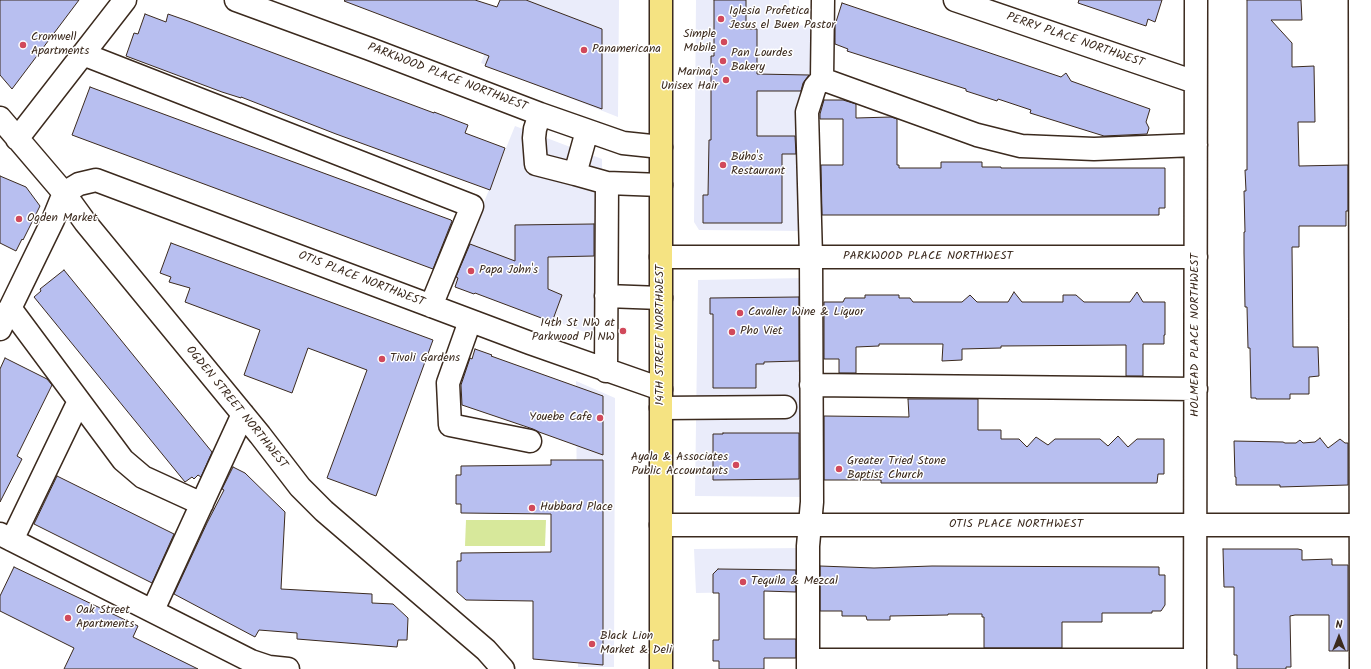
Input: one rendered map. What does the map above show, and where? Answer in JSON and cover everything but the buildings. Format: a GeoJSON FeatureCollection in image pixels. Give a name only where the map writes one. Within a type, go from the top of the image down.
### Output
{"type":"FeatureCollection","features":[{"type":"Feature","properties":{"kind":"main road","name":"14TH STREET NORTHWEST"},"geometry":{"type":"LineString","coordinates":[[661,0],[661,669]]}},
{"type":"Feature","properties":{"kind":"street"},"geometry":{"type":"LineString","coordinates":[[17,139],[125,0]]}},
{"type":"Feature","properties":{"kind":"street","name":"PARKWOOD PLACE NORTHWEST"},"geometry":{"type":"LineString","coordinates":[[236,0],[370,48],[540,114],[623,144],[661,147]]}},
{"type":"Feature","properties":{"kind":"street"},"geometry":{"type":"LineString","coordinates":[[823,0],[822,79],[815,87],[807,112],[811,257],[812,385],[812,502],[808,546],[808,665],[1195,665]]}},
{"type":"Feature","properties":{"kind":"street","name":"PERRY PLACE NORTHWEST"},"geometry":{"type":"LineString","coordinates":[[955,0],[1196,82]]}},
{"type":"Feature","properties":{"kind":"street","name":"HOLMEAD PLACE NORTHWEST"},"geometry":{"type":"LineString","coordinates":[[1195,665],[1196,0]]}},
{"type":"Feature","properties":{"kind":"street"},"geometry":{"type":"LineString","coordinates":[[1360,0],[1366,525],[1361,669]]}},
{"type":"Feature","properties":{"kind":"street"},"geometry":{"type":"LineString","coordinates":[[83,54],[472,206],[431,306]]}},
{"type":"Feature","properties":{"kind":"street"},"geometry":{"type":"LineString","coordinates":[[822,79],[977,135],[1021,146],[1094,149],[1196,145]]}},
{"type":"Feature","properties":{"kind":"street"},"geometry":{"type":"LineString","coordinates":[[540,114],[535,129],[534,138],[536,164],[607,183],[661,185]]}},
{"type":"Feature","properties":{"kind":"street","name":"OGDEN STREET NORTHWEST"},"geometry":{"type":"LineString","coordinates":[[0,118],[64,193],[85,222],[243,414],[289,474],[312,499],[486,650],[503,669]]}},
{"type":"Feature","properties":{"kind":"street"},"geometry":{"type":"LineString","coordinates":[[575,174],[587,131]]}},
{"type":"Feature","properties":{"kind":"street","name":"OTIS PLACE NORTHWEST"},"geometry":{"type":"LineString","coordinates":[[64,193],[79,184],[96,180],[606,371],[661,399],[785,407]]}},
{"type":"Feature","properties":{"kind":"street"},"geometry":{"type":"LineString","coordinates":[[606,371],[607,183]]}},
{"type":"Feature","properties":{"kind":"street"},"geometry":{"type":"LineString","coordinates":[[0,329],[53,220],[64,193]]}},
{"type":"Feature","properties":{"kind":"street","name":"PARKWOOD PLACE NORTHWEST"},"geometry":{"type":"LineString","coordinates":[[661,256],[1196,256]]}},
{"type":"Feature","properties":{"kind":"street"},"geometry":{"type":"LineString","coordinates":[[606,296],[661,298]]}},
{"type":"Feature","properties":{"kind":"street"},"geometry":{"type":"LineString","coordinates":[[10,308],[123,460],[143,477],[202,504]]}},
{"type":"Feature","properties":{"kind":"street"},"geometry":{"type":"LineString","coordinates":[[470,321],[448,383],[450,425],[530,441]]}},
{"type":"Feature","properties":{"kind":"street"},"geometry":{"type":"LineString","coordinates":[[812,385],[1196,389]]}},
{"type":"Feature","properties":{"kind":"street"},"geometry":{"type":"LineString","coordinates":[[79,401],[5,541],[153,610],[251,661],[269,667],[288,669]]}},
{"type":"Feature","properties":{"kind":"street"},"geometry":{"type":"LineString","coordinates":[[153,610],[243,414]]}},
{"type":"Feature","properties":{"kind":"street","name":"OTIS PLACE NORTHWEST"},"geometry":{"type":"LineString","coordinates":[[661,525],[1366,525]]}},
{"type":"Feature","properties":{"kind":"shaded area"},"geometry":{"type":"Polygon","coordinates":[[[499,0],[619,0],[618,117],[481,63],[499,19],[499,0]]]}},
{"type":"Feature","properties":{"kind":"shaded area"},"geometry":{"type":"Polygon","coordinates":[[[696,0],[789,0],[790,25],[814,26],[803,231],[699,230],[694,222],[696,0]]]}},
{"type":"Feature","properties":{"kind":"shaded area"},"geometry":{"type":"Polygon","coordinates":[[[515,126],[602,159],[601,338],[451,283],[515,126]]]}},
{"type":"Feature","properties":{"kind":"shaded area"},"geometry":{"type":"Polygon","coordinates":[[[805,278],[808,497],[695,496],[698,280],[805,278]]]}},
{"type":"Feature","properties":{"kind":"shaded area"},"geometry":{"type":"Polygon","coordinates":[[[576,381],[615,398],[614,667],[578,667],[576,381]]]}},
{"type":"Feature","properties":{"kind":"shaded area"},"geometry":{"type":"Polygon","coordinates":[[[803,548],[803,591],[696,593],[694,549],[803,548]]]}},
{"type":"Feature","properties":{"kind":"green space"},"geometry":{"type":"Polygon","coordinates":[[[466,520],[546,520],[545,546],[465,546],[466,520]]]}},
{"type":"Feature","properties":{"kind":"place","name":"Iglesia Profetica Jesus el Buen Pastor"},"geometry":{"type":"Point","coordinates":[721,19]}},
{"type":"Feature","properties":{"kind":"place","name":"Simple Mobile"},"geometry":{"type":"Point","coordinates":[724,42]}},
{"type":"Feature","properties":{"kind":"place","name":"Cromwell Apartments"},"geometry":{"type":"Point","coordinates":[23,45]}},
{"type":"Feature","properties":{"kind":"place","name":"Panamericana"},"geometry":{"type":"Point","coordinates":[584,50]}},
{"type":"Feature","properties":{"kind":"place","name":"Pan Lourdes Bakery"},"geometry":{"type":"Point","coordinates":[723,61]}},
{"type":"Feature","properties":{"kind":"place","name":"Marina's Unisex Hair"},"geometry":{"type":"Point","coordinates":[726,80]}},
{"type":"Feature","properties":{"kind":"place","name":"Búho's Restaurant"},"geometry":{"type":"Point","coordinates":[723,165]}},
{"type":"Feature","properties":{"kind":"place","name":"Ogden Market"},"geometry":{"type":"Point","coordinates":[19,219]}},
{"type":"Feature","properties":{"kind":"place","name":"Papa John's"},"geometry":{"type":"Point","coordinates":[471,271]}},
{"type":"Feature","properties":{"kind":"place","name":"Cavalier Wine & Liquor"},"geometry":{"type":"Point","coordinates":[740,313]}},
{"type":"Feature","properties":{"kind":"place","name":"14th St NW at Parkwood Pl NW"},"geometry":{"type":"Point","coordinates":[623,331]}},
{"type":"Feature","properties":{"kind":"place","name":"Pho Viet"},"geometry":{"type":"Point","coordinates":[732,332]}},
{"type":"Feature","properties":{"kind":"place","name":"Tivoli Gardens"},"geometry":{"type":"Point","coordinates":[382,359]}},
{"type":"Feature","properties":{"kind":"place","name":"Youebe Cafe"},"geometry":{"type":"Point","coordinates":[600,418]}},
{"type":"Feature","properties":{"kind":"place","name":"Ayala & Associates Public Accountants"},"geometry":{"type":"Point","coordinates":[736,465]}},
{"type":"Feature","properties":{"kind":"place","name":"Greater Tried Stone Baptist Church"},"geometry":{"type":"Point","coordinates":[839,469]}},
{"type":"Feature","properties":{"kind":"place","name":"Hubbard Place"},"geometry":{"type":"Point","coordinates":[532,508]}},
{"type":"Feature","properties":{"kind":"place","name":"Tequila & Mezcal"},"geometry":{"type":"Point","coordinates":[743,582]}},
{"type":"Feature","properties":{"kind":"place","name":"Oak Street Apartments"},"geometry":{"type":"Point","coordinates":[68,618]}},
{"type":"Feature","properties":{"kind":"place","name":"Black Lion Market & Deli"},"geometry":{"type":"Point","coordinates":[592,644]}}]}
